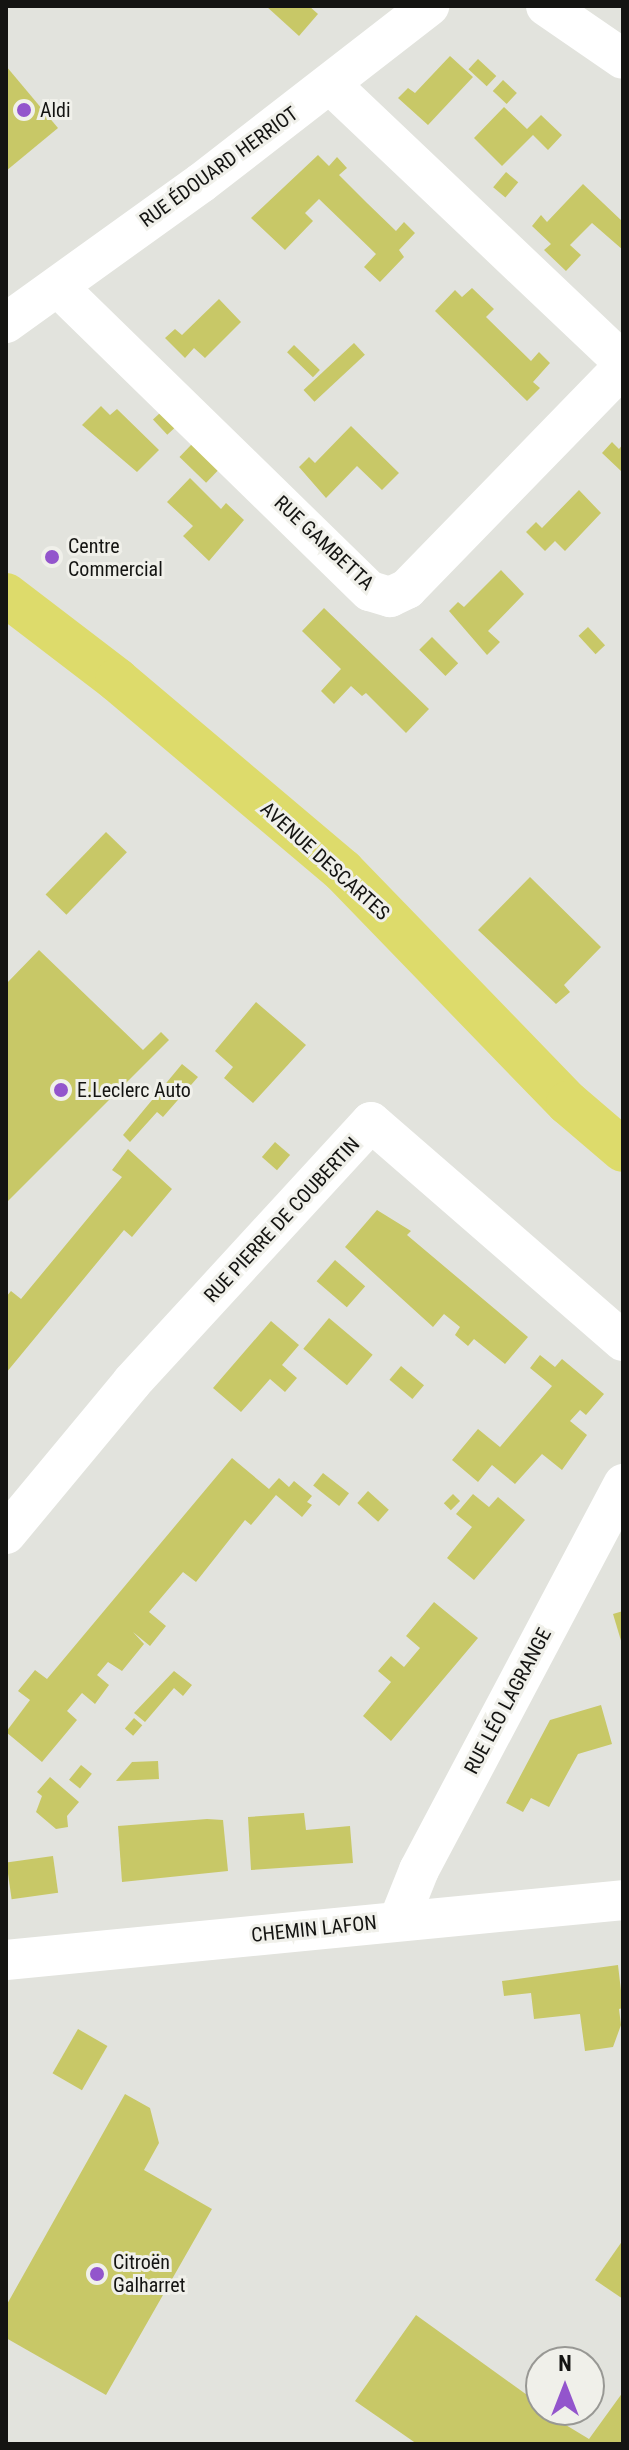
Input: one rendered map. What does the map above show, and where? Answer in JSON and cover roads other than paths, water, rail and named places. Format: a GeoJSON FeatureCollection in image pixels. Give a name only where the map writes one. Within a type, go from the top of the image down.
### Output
{"type":"FeatureCollection","features":[{"type":"Feature","properties":{"kind":"main road","name":"AVENUE DESCARTES"},"geometry":{"type":"LineString","coordinates":[[6,595],[117,680],[343,871],[568,1103],[623,1150]]}},
{"type":"Feature","properties":{"kind":"street","name":"RUE ÉDOUARD HERRIOT"},"geometry":{"type":"LineString","coordinates":[[6,323],[59,288],[429,6]]}},
{"type":"Feature","properties":{"kind":"street"},"geometry":{"type":"LineString","coordinates":[[546,6],[623,59]]}},
{"type":"Feature","properties":{"kind":"street","name":"RUE GAMBETTA"},"geometry":{"type":"LineString","coordinates":[[59,288],[370,591],[390,597],[407,589],[623,364],[330,84]]}},
{"type":"Feature","properties":{"kind":"street","name":"RUE PIERRE DE COUBERTIN"},"geometry":{"type":"LineString","coordinates":[[6,1534],[132,1382],[371,1122],[623,1341]]}},
{"type":"Feature","properties":{"kind":"street","name":"RUE LÉO LAGRANGE"},"geometry":{"type":"LineString","coordinates":[[399,1920],[419,1870],[623,1484]]}},
{"type":"Feature","properties":{"kind":"street","name":"CHEMIN LAFON"},"geometry":{"type":"LineString","coordinates":[[6,1960],[623,1900]]}},
{"type":"Feature","properties":{"kind":"place","name":"Aldi"},"geometry":{"type":"Point","coordinates":[24,110]}},
{"type":"Feature","properties":{"kind":"place","name":"Centre Commercial"},"geometry":{"type":"Point","coordinates":[52,557]}},
{"type":"Feature","properties":{"kind":"place","name":"E.Leclerc Auto"},"geometry":{"type":"Point","coordinates":[61,1090]}},
{"type":"Feature","properties":{"kind":"place","name":"Citroën Galharret"},"geometry":{"type":"Point","coordinates":[97,2274]}}]}
